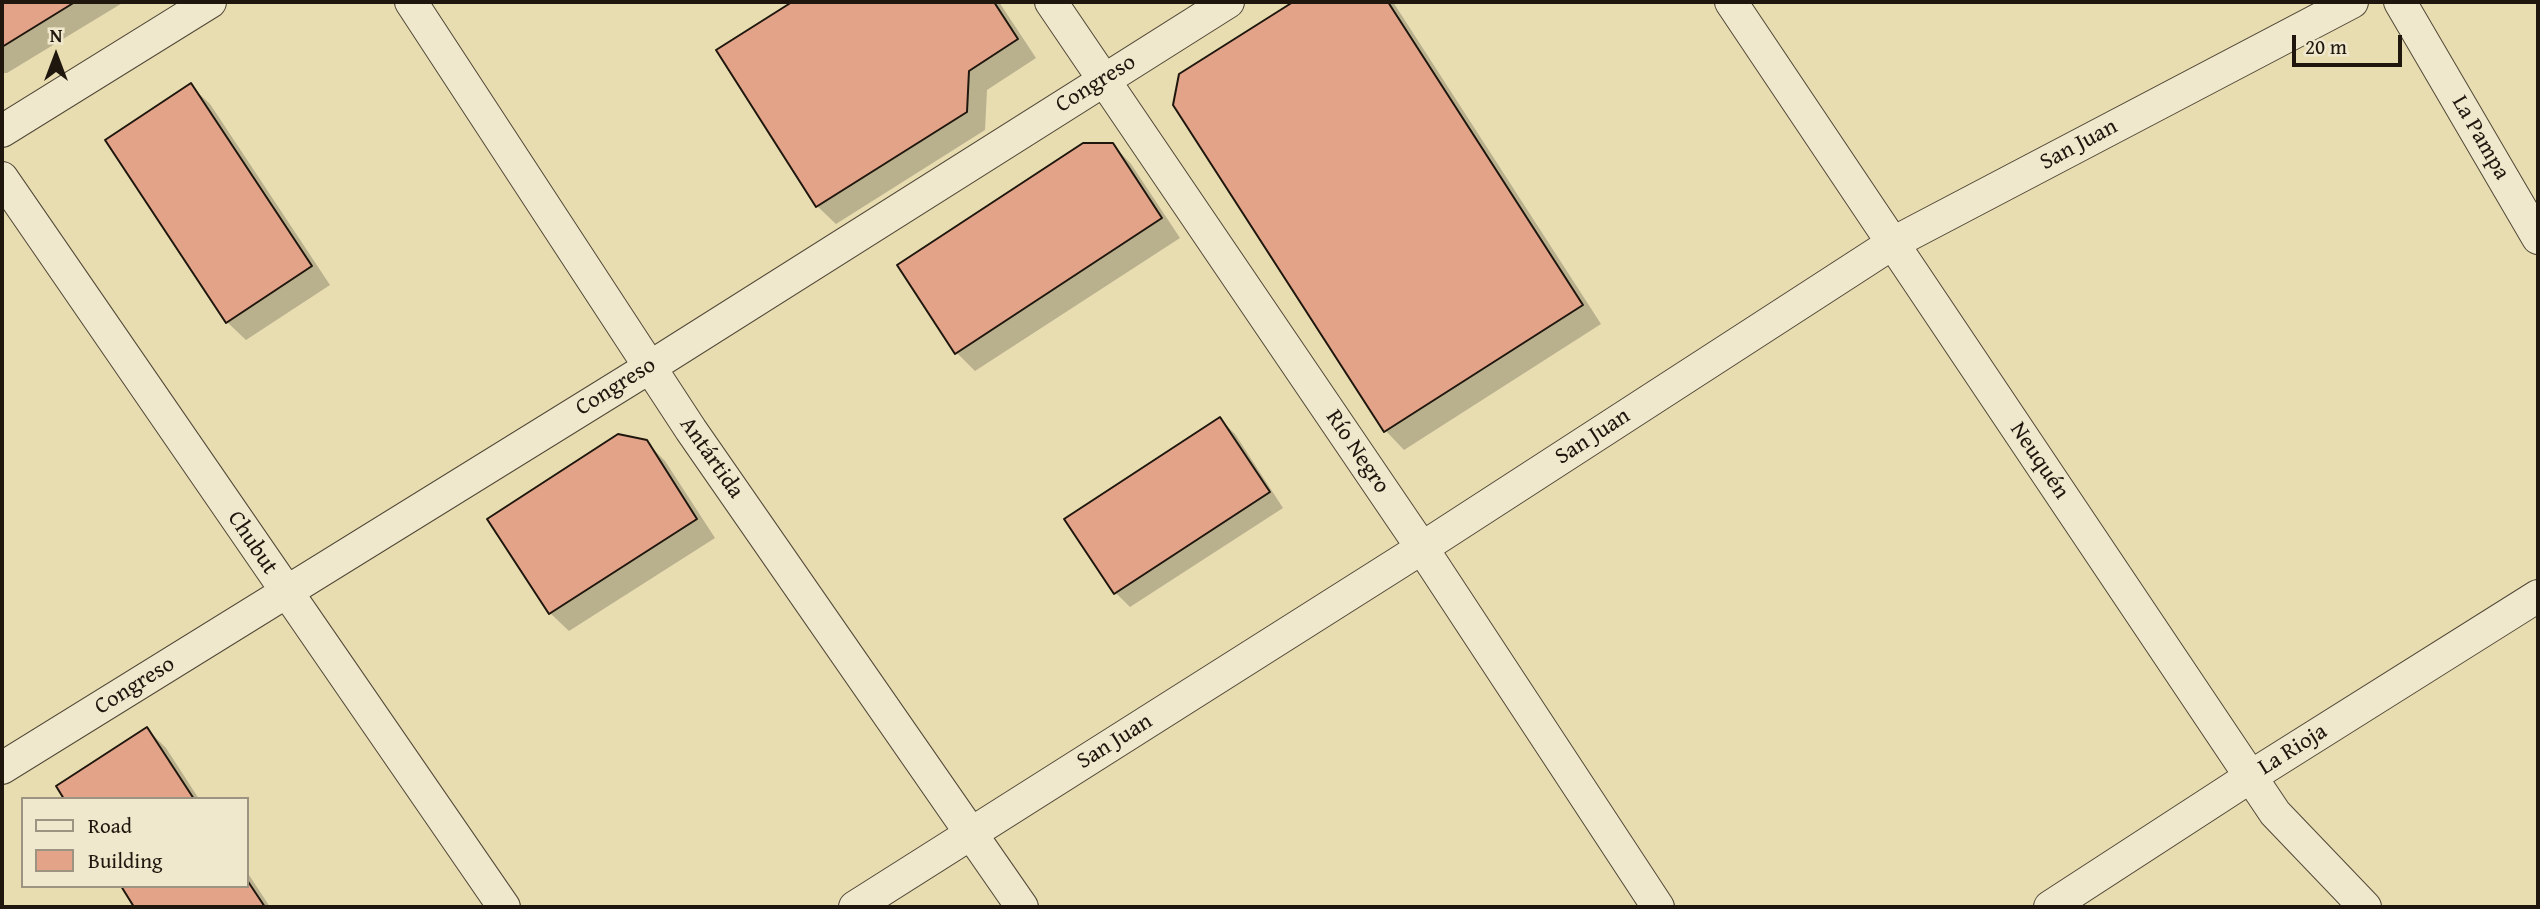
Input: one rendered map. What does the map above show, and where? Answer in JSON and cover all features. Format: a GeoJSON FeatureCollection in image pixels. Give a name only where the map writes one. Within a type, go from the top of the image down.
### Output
{"type":"FeatureCollection","features":[{"type":"Feature","properties":{"kind":"street"},"geometry":{"type":"LineString","coordinates":[[2,131],[210,2]]}},
{"type":"Feature","properties":{"kind":"street","name":"Antártida"},"geometry":{"type":"LineString","coordinates":[[411,2],[691,430],[1022,907]]}},
{"type":"Feature","properties":{"kind":"street","name":"Río Negro"},"geometry":{"type":"LineString","coordinates":[[1051,2],[1422,548],[1658,907]]}},
{"type":"Feature","properties":{"kind":"street","name":"Congreso"},"geometry":{"type":"LineString","coordinates":[[2,768],[650,367],[1228,2]]}},
{"type":"Feature","properties":{"kind":"street","name":"Neuquén"},"geometry":{"type":"LineString","coordinates":[[1731,2],[2275,813],[2365,907]]}},
{"type":"Feature","properties":{"kind":"street","name":"San Juan"},"geometry":{"type":"LineString","coordinates":[[855,907],[1422,548],[1893,243],[2351,2]]}},
{"type":"Feature","properties":{"kind":"street","name":"La Pampa"},"geometry":{"type":"LineString","coordinates":[[2400,2],[2538,238]]}},
{"type":"Feature","properties":{"kind":"street","name":"Chubut"},"geometry":{"type":"LineString","coordinates":[[2,178],[504,907]]}},
{"type":"Feature","properties":{"kind":"street","name":"La Rioja"},"geometry":{"type":"LineString","coordinates":[[2050,907],[2250,777],[2538,596]]}},
{"type":"Feature","properties":{"kind":"building"},"geometry":{"type":"Polygon","coordinates":[[[2,2],[75,2],[2,47],[2,2]]]}},
{"type":"Feature","properties":{"kind":"building"},"geometry":{"type":"Polygon","coordinates":[[[792,2],[994,2],[1018,39],[969,71],[967,112],[816,207],[716,50],[792,2]]]}},
{"type":"Feature","properties":{"kind":"building"},"geometry":{"type":"Polygon","coordinates":[[[1293,2],[1388,2],[1583,305],[1384,432],[1173,105],[1179,74],[1293,2]]]}},
{"type":"Feature","properties":{"kind":"building"},"geometry":{"type":"Polygon","coordinates":[[[191,83],[312,266],[226,323],[105,140],[191,83]]]}},
{"type":"Feature","properties":{"kind":"building"},"geometry":{"type":"Polygon","coordinates":[[[1083,143],[1113,143],[1162,218],[955,354],[897,265],[1083,143]]]}},
{"type":"Feature","properties":{"kind":"building"},"geometry":{"type":"Polygon","coordinates":[[[1220,417],[1270,492],[1114,594],[1064,519],[1220,417]]]}},
{"type":"Feature","properties":{"kind":"building"},"geometry":{"type":"Polygon","coordinates":[[[618,434],[647,440],[697,519],[549,614],[487,519],[618,434]]]}},
{"type":"Feature","properties":{"kind":"building"},"geometry":{"type":"Polygon","coordinates":[[[147,727],[193,797],[63,797],[56,786],[147,727]]]}},
{"type":"Feature","properties":{"kind":"building"},"geometry":{"type":"Polygon","coordinates":[[[248,882],[265,907],[134,907],[122,888],[248,888],[248,882]]]}}]}
